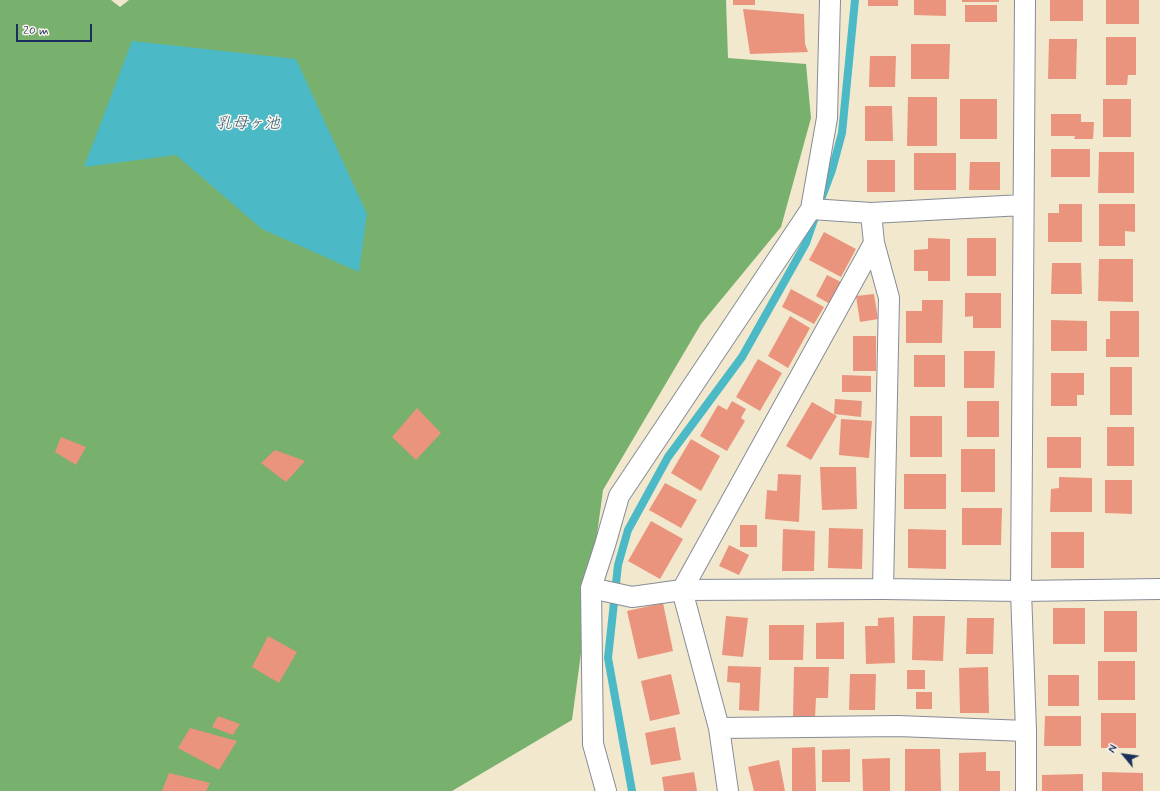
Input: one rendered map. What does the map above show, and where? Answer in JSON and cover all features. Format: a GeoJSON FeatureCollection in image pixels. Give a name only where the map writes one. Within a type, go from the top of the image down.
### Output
{"type":"FeatureCollection","features":[{"type":"Feature","properties":{"kind":"street"},"geometry":{"type":"LineString","coordinates":[[606,791],[593,744],[591,588],[619,496],[812,209],[827,118],[830,0]]}},
{"type":"Feature","properties":{"kind":"street"},"geometry":{"type":"LineString","coordinates":[[1025,0],[1021,591],[1026,731],[1026,791]]}},
{"type":"Feature","properties":{"kind":"street"},"geometry":{"type":"LineString","coordinates":[[812,209],[871,212],[1023,205]]}},
{"type":"Feature","properties":{"kind":"street"},"geometry":{"type":"LineString","coordinates":[[871,212],[874,243],[889,298],[883,589]]}},
{"type":"Feature","properties":{"kind":"street"},"geometry":{"type":"LineString","coordinates":[[728,791],[719,728],[682,590],[874,243]]}},
{"type":"Feature","properties":{"kind":"street"},"geometry":{"type":"LineString","coordinates":[[591,588],[632,596],[682,590],[883,589],[1021,591],[1160,589]]}},
{"type":"Feature","properties":{"kind":"street"},"geometry":{"type":"LineString","coordinates":[[719,728],[898,726],[1026,731]]}},
{"type":"Feature","properties":{"kind":"green space"},"geometry":{"type":"Polygon","coordinates":[[[0,0],[111,0],[120,7],[129,0],[726,0],[728,58],[806,64],[811,118],[781,227],[701,324],[603,490],[572,720],[452,791],[0,791],[0,0]]]}},
{"type":"Feature","properties":{"kind":"water","name":"乳母ヶ池"},"geometry":{"type":"Polygon","coordinates":[[[132,41],[296,59],[367,214],[359,272],[262,229],[176,155],[84,167],[132,41]]]}},
{"type":"Feature","properties":{"kind":"building"},"geometry":{"type":"Polygon","coordinates":[[[733,0],[755,0],[755,5],[733,5],[733,0]]]}},
{"type":"Feature","properties":{"kind":"building"},"geometry":{"type":"Polygon","coordinates":[[[868,0],[898,0],[898,6],[868,6],[868,0]]]}},
{"type":"Feature","properties":{"kind":"building"},"geometry":{"type":"Polygon","coordinates":[[[914,0],[946,0],[946,16],[914,15],[914,0]]]}},
{"type":"Feature","properties":{"kind":"building"},"geometry":{"type":"Polygon","coordinates":[[[962,0],[999,0],[999,2],[962,2],[962,0]]]}},
{"type":"Feature","properties":{"kind":"building"},"geometry":{"type":"Polygon","coordinates":[[[1050,0],[1083,0],[1083,21],[1050,21],[1050,0]]]}},
{"type":"Feature","properties":{"kind":"building"},"geometry":{"type":"Polygon","coordinates":[[[1106,0],[1139,0],[1139,24],[1106,24],[1106,0]]]}},
{"type":"Feature","properties":{"kind":"building"},"geometry":{"type":"Polygon","coordinates":[[[965,5],[997,5],[997,22],[965,22],[965,5]]]}},
{"type":"Feature","properties":{"kind":"building"},"geometry":{"type":"Polygon","coordinates":[[[743,9],[804,14],[805,44],[808,52],[750,54],[743,9]]]}},
{"type":"Feature","properties":{"kind":"building"},"geometry":{"type":"Polygon","coordinates":[[[1106,37],[1136,37],[1136,75],[1128,75],[1127,85],[1106,85],[1106,37]]]}},
{"type":"Feature","properties":{"kind":"building"},"geometry":{"type":"Polygon","coordinates":[[[1049,39],[1077,39],[1076,79],[1048,79],[1049,39]]]}},
{"type":"Feature","properties":{"kind":"building"},"geometry":{"type":"Polygon","coordinates":[[[911,44],[950,44],[949,79],[911,79],[911,44]]]}},
{"type":"Feature","properties":{"kind":"building"},"geometry":{"type":"Polygon","coordinates":[[[870,56],[896,56],[895,87],[869,87],[870,56]]]}},
{"type":"Feature","properties":{"kind":"building"},"geometry":{"type":"Polygon","coordinates":[[[908,97],[937,97],[937,146],[907,146],[908,97]]]}},
{"type":"Feature","properties":{"kind":"building"},"geometry":{"type":"Polygon","coordinates":[[[960,99],[997,99],[997,139],[960,139],[960,99]]]}},
{"type":"Feature","properties":{"kind":"building"},"geometry":{"type":"Polygon","coordinates":[[[1103,99],[1131,99],[1131,137],[1103,137],[1103,99]]]}},
{"type":"Feature","properties":{"kind":"building"},"geometry":{"type":"Polygon","coordinates":[[[865,106],[892,106],[893,141],[865,141],[865,106]]]}},
{"type":"Feature","properties":{"kind":"building"},"geometry":{"type":"Polygon","coordinates":[[[1051,114],[1081,114],[1081,122],[1094,122],[1093,139],[1074,139],[1075,136],[1051,136],[1051,114]]]}},
{"type":"Feature","properties":{"kind":"building"},"geometry":{"type":"Polygon","coordinates":[[[1051,149],[1090,149],[1090,177],[1051,177],[1051,149]]]}},
{"type":"Feature","properties":{"kind":"building"},"geometry":{"type":"Polygon","coordinates":[[[1099,152],[1134,152],[1134,193],[1098,193],[1099,152]]]}},
{"type":"Feature","properties":{"kind":"building"},"geometry":{"type":"Polygon","coordinates":[[[914,153],[956,153],[956,190],[914,190],[914,153]]]}},
{"type":"Feature","properties":{"kind":"building"},"geometry":{"type":"Polygon","coordinates":[[[867,160],[895,160],[895,192],[867,192],[867,160]]]}},
{"type":"Feature","properties":{"kind":"building"},"geometry":{"type":"Polygon","coordinates":[[[970,162],[1000,162],[1000,190],[969,190],[970,162]]]}},
{"type":"Feature","properties":{"kind":"building"},"geometry":{"type":"Polygon","coordinates":[[[1059,204],[1082,204],[1082,242],[1048,242],[1048,213],[1059,213],[1059,204]]]}},
{"type":"Feature","properties":{"kind":"building"},"geometry":{"type":"Polygon","coordinates":[[[1099,204],[1135,204],[1135,232],[1125,231],[1125,246],[1099,246],[1099,204]]]}},
{"type":"Feature","properties":{"kind":"building"},"geometry":{"type":"Polygon","coordinates":[[[824,232],[856,249],[841,277],[809,260],[824,232]]]}},
{"type":"Feature","properties":{"kind":"building"},"geometry":{"type":"Polygon","coordinates":[[[928,238],[950,239],[950,281],[928,281],[928,271],[914,271],[914,250],[928,249],[928,238]]]}},
{"type":"Feature","properties":{"kind":"building"},"geometry":{"type":"Polygon","coordinates":[[[967,238],[996,238],[996,276],[967,276],[967,238]]]}},
{"type":"Feature","properties":{"kind":"building"},"geometry":{"type":"Polygon","coordinates":[[[1099,259],[1133,259],[1133,302],[1098,301],[1099,259]]]}},
{"type":"Feature","properties":{"kind":"building"},"geometry":{"type":"Polygon","coordinates":[[[1052,263],[1081,263],[1082,294],[1051,294],[1052,263]]]}},
{"type":"Feature","properties":{"kind":"building"},"geometry":{"type":"Polygon","coordinates":[[[827,275],[841,282],[830,304],[816,296],[827,275]]]}},
{"type":"Feature","properties":{"kind":"building"},"geometry":{"type":"Polygon","coordinates":[[[791,289],[824,307],[814,324],[782,307],[791,289]]]}},
{"type":"Feature","properties":{"kind":"building"},"geometry":{"type":"Polygon","coordinates":[[[965,293],[1001,293],[1001,328],[973,328],[973,316],[965,317],[965,293]]]}},
{"type":"Feature","properties":{"kind":"building"},"geometry":{"type":"Polygon","coordinates":[[[874,294],[878,319],[860,322],[856,296],[874,294]]]}},
{"type":"Feature","properties":{"kind":"building"},"geometry":{"type":"Polygon","coordinates":[[[922,300],[943,300],[942,343],[906,343],[906,311],[922,311],[922,300]]]}},
{"type":"Feature","properties":{"kind":"building"},"geometry":{"type":"Polygon","coordinates":[[[1110,311],[1139,311],[1139,357],[1106,357],[1106,339],[1110,339],[1110,311]]]}},
{"type":"Feature","properties":{"kind":"building"},"geometry":{"type":"Polygon","coordinates":[[[790,316],[810,328],[788,368],[768,356],[790,316]]]}},
{"type":"Feature","properties":{"kind":"building"},"geometry":{"type":"Polygon","coordinates":[[[1051,320],[1087,321],[1087,351],[1051,351],[1051,320]]]}},
{"type":"Feature","properties":{"kind":"building"},"geometry":{"type":"Polygon","coordinates":[[[853,336],[876,336],[876,371],[853,371],[853,336]]]}},
{"type":"Feature","properties":{"kind":"building"},"geometry":{"type":"Polygon","coordinates":[[[964,351],[995,351],[994,388],[964,388],[964,351]]]}},
{"type":"Feature","properties":{"kind":"building"},"geometry":{"type":"Polygon","coordinates":[[[914,355],[945,355],[945,387],[914,387],[914,355]]]}},
{"type":"Feature","properties":{"kind":"building"},"geometry":{"type":"Polygon","coordinates":[[[758,359],[782,373],[760,411],[736,397],[758,359]]]}},
{"type":"Feature","properties":{"kind":"building"},"geometry":{"type":"Polygon","coordinates":[[[1110,367],[1132,367],[1132,415],[1110,415],[1110,367]]]}},
{"type":"Feature","properties":{"kind":"building"},"geometry":{"type":"Polygon","coordinates":[[[1051,373],[1084,373],[1084,395],[1077,395],[1077,406],[1051,406],[1051,373]]]}},
{"type":"Feature","properties":{"kind":"building"},"geometry":{"type":"Polygon","coordinates":[[[842,375],[871,376],[871,392],[842,392],[842,375]]]}},
{"type":"Feature","properties":{"kind":"building"},"geometry":{"type":"Polygon","coordinates":[[[835,399],[862,401],[861,417],[834,414],[835,399]]]}},
{"type":"Feature","properties":{"kind":"building"},"geometry":{"type":"Polygon","coordinates":[[[732,401],[746,409],[741,418],[745,421],[727,451],[700,436],[718,405],[727,410],[732,401]]]}},
{"type":"Feature","properties":{"kind":"building"},"geometry":{"type":"Polygon","coordinates":[[[967,401],[999,401],[999,437],[967,437],[967,401]]]}},
{"type":"Feature","properties":{"kind":"building"},"geometry":{"type":"Polygon","coordinates":[[[812,402],[837,416],[811,460],[786,446],[812,402]]]}},
{"type":"Feature","properties":{"kind":"building"},"geometry":{"type":"Polygon","coordinates":[[[417,408],[441,433],[416,460],[392,437],[417,408]]]}},
{"type":"Feature","properties":{"kind":"building"},"geometry":{"type":"Polygon","coordinates":[[[910,416],[942,416],[942,457],[910,457],[910,416]]]}},
{"type":"Feature","properties":{"kind":"building"},"geometry":{"type":"Polygon","coordinates":[[[841,419],[872,421],[869,458],[839,455],[841,419]]]}},
{"type":"Feature","properties":{"kind":"building"},"geometry":{"type":"Polygon","coordinates":[[[1107,427],[1134,427],[1134,466],[1107,466],[1107,427]]]}},
{"type":"Feature","properties":{"kind":"building"},"geometry":{"type":"Polygon","coordinates":[[[61,437],[86,447],[76,465],[55,452],[61,437]]]}},
{"type":"Feature","properties":{"kind":"building"},"geometry":{"type":"Polygon","coordinates":[[[1047,437],[1081,437],[1081,468],[1047,468],[1047,437]]]}},
{"type":"Feature","properties":{"kind":"building"},"geometry":{"type":"Polygon","coordinates":[[[691,439],[720,456],[701,491],[671,473],[691,439]]]}},
{"type":"Feature","properties":{"kind":"building"},"geometry":{"type":"Polygon","coordinates":[[[961,449],[995,449],[995,492],[961,492],[961,449]]]}},
{"type":"Feature","properties":{"kind":"building"},"geometry":{"type":"Polygon","coordinates":[[[275,450],[305,461],[286,482],[261,463],[275,450]]]}},
{"type":"Feature","properties":{"kind":"building"},"geometry":{"type":"Polygon","coordinates":[[[820,467],[856,467],[857,509],[822,510],[820,467]]]}},
{"type":"Feature","properties":{"kind":"building"},"geometry":{"type":"Polygon","coordinates":[[[778,474],[801,475],[799,522],[765,519],[767,490],[777,491],[778,474]]]}},
{"type":"Feature","properties":{"kind":"building"},"geometry":{"type":"Polygon","coordinates":[[[904,474],[946,474],[946,509],[904,509],[904,474]]]}},
{"type":"Feature","properties":{"kind":"building"},"geometry":{"type":"Polygon","coordinates":[[[1059,477],[1092,478],[1092,512],[1050,512],[1051,489],[1059,488],[1059,477]]]}},
{"type":"Feature","properties":{"kind":"building"},"geometry":{"type":"Polygon","coordinates":[[[1105,480],[1132,480],[1132,514],[1105,513],[1105,480]]]}},
{"type":"Feature","properties":{"kind":"building"},"geometry":{"type":"Polygon","coordinates":[[[665,483],[697,500],[681,528],[649,510],[665,483]]]}},
{"type":"Feature","properties":{"kind":"building"},"geometry":{"type":"Polygon","coordinates":[[[962,508],[1002,508],[1001,545],[962,545],[962,508]]]}},
{"type":"Feature","properties":{"kind":"building"},"geometry":{"type":"Polygon","coordinates":[[[651,521],[683,539],[660,579],[628,561],[651,521]]]}},
{"type":"Feature","properties":{"kind":"building"},"geometry":{"type":"Polygon","coordinates":[[[740,525],[757,525],[757,547],[740,547],[740,525]]]}},
{"type":"Feature","properties":{"kind":"building"},"geometry":{"type":"Polygon","coordinates":[[[829,528],[863,529],[862,569],[828,568],[829,528]]]}},
{"type":"Feature","properties":{"kind":"building"},"geometry":{"type":"Polygon","coordinates":[[[783,529],[815,531],[814,571],[782,571],[783,529]]]}},
{"type":"Feature","properties":{"kind":"building"},"geometry":{"type":"Polygon","coordinates":[[[908,529],[946,530],[946,569],[908,568],[908,529]]]}},
{"type":"Feature","properties":{"kind":"building"},"geometry":{"type":"Polygon","coordinates":[[[1051,532],[1084,532],[1084,568],[1051,568],[1051,532]]]}},
{"type":"Feature","properties":{"kind":"building"},"geometry":{"type":"Polygon","coordinates":[[[729,545],[749,555],[739,575],[719,566],[729,545]]]}},
{"type":"Feature","properties":{"kind":"building"},"geometry":{"type":"Polygon","coordinates":[[[663,603],[673,651],[638,659],[627,611],[663,603]]]}},
{"type":"Feature","properties":{"kind":"building"},"geometry":{"type":"Polygon","coordinates":[[[1053,608],[1085,608],[1085,644],[1053,644],[1053,608]]]}},
{"type":"Feature","properties":{"kind":"building"},"geometry":{"type":"Polygon","coordinates":[[[1104,611],[1137,611],[1137,652],[1104,652],[1104,611]]]}},
{"type":"Feature","properties":{"kind":"building"},"geometry":{"type":"Polygon","coordinates":[[[726,616],[748,618],[743,657],[722,655],[726,616]]]}},
{"type":"Feature","properties":{"kind":"building"},"geometry":{"type":"Polygon","coordinates":[[[913,616],[945,616],[943,661],[912,660],[913,616]]]}},
{"type":"Feature","properties":{"kind":"building"},"geometry":{"type":"Polygon","coordinates":[[[894,617],[895,663],[866,664],[865,626],[878,626],[878,618],[894,617]]]}},
{"type":"Feature","properties":{"kind":"building"},"geometry":{"type":"Polygon","coordinates":[[[967,618],[994,618],[993,654],[966,654],[967,618]]]}},
{"type":"Feature","properties":{"kind":"building"},"geometry":{"type":"Polygon","coordinates":[[[844,622],[844,659],[816,659],[816,623],[844,622]]]}},
{"type":"Feature","properties":{"kind":"building"},"geometry":{"type":"Polygon","coordinates":[[[769,625],[804,625],[803,660],[769,660],[769,625]]]}},
{"type":"Feature","properties":{"kind":"building"},"geometry":{"type":"Polygon","coordinates":[[[268,636],[297,652],[279,683],[252,667],[268,636]]]}},
{"type":"Feature","properties":{"kind":"building"},"geometry":{"type":"Polygon","coordinates":[[[1098,661],[1135,661],[1135,700],[1098,700],[1098,661]]]}},
{"type":"Feature","properties":{"kind":"building"},"geometry":{"type":"Polygon","coordinates":[[[728,666],[761,667],[759,711],[739,710],[740,683],[727,682],[728,666]]]}},
{"type":"Feature","properties":{"kind":"building"},"geometry":{"type":"Polygon","coordinates":[[[794,667],[829,667],[828,698],[816,698],[815,718],[793,717],[794,667]]]}},
{"type":"Feature","properties":{"kind":"building"},"geometry":{"type":"Polygon","coordinates":[[[988,667],[989,713],[960,713],[959,668],[988,667]]]}},
{"type":"Feature","properties":{"kind":"building"},"geometry":{"type":"Polygon","coordinates":[[[907,670],[925,670],[925,689],[907,689],[907,670]]]}},
{"type":"Feature","properties":{"kind":"building"},"geometry":{"type":"Polygon","coordinates":[[[671,674],[680,714],[650,721],[641,681],[671,674]]]}},
{"type":"Feature","properties":{"kind":"building"},"geometry":{"type":"Polygon","coordinates":[[[850,674],[876,674],[875,710],[849,710],[850,674]]]}},
{"type":"Feature","properties":{"kind":"building"},"geometry":{"type":"Polygon","coordinates":[[[1048,675],[1079,675],[1079,706],[1048,706],[1048,675]]]}},
{"type":"Feature","properties":{"kind":"building"},"geometry":{"type":"Polygon","coordinates":[[[916,692],[932,692],[932,709],[916,709],[916,692]]]}},
{"type":"Feature","properties":{"kind":"building"},"geometry":{"type":"Polygon","coordinates":[[[1101,713],[1136,713],[1136,748],[1101,748],[1101,713]]]}},
{"type":"Feature","properties":{"kind":"building"},"geometry":{"type":"Polygon","coordinates":[[[218,716],[240,724],[233,735],[212,727],[218,716]]]}},
{"type":"Feature","properties":{"kind":"building"},"geometry":{"type":"Polygon","coordinates":[[[1045,716],[1081,716],[1081,746],[1044,746],[1045,716]]]}},
{"type":"Feature","properties":{"kind":"building"},"geometry":{"type":"Polygon","coordinates":[[[675,727],[681,760],[651,765],[645,733],[675,727]]]}},
{"type":"Feature","properties":{"kind":"building"},"geometry":{"type":"Polygon","coordinates":[[[190,728],[237,741],[219,770],[178,748],[190,728]]]}},
{"type":"Feature","properties":{"kind":"building"},"geometry":{"type":"Polygon","coordinates":[[[815,747],[816,791],[792,791],[792,748],[815,747]]]}},
{"type":"Feature","properties":{"kind":"building"},"geometry":{"type":"Polygon","coordinates":[[[850,749],[850,782],[822,782],[822,750],[850,749]]]}},
{"type":"Feature","properties":{"kind":"building"},"geometry":{"type":"Polygon","coordinates":[[[905,749],[940,749],[941,791],[905,791],[905,749]]]}},
{"type":"Feature","properties":{"kind":"building"},"geometry":{"type":"Polygon","coordinates":[[[986,752],[986,771],[1000,771],[1000,791],[959,791],[959,753],[986,752]]]}},
{"type":"Feature","properties":{"kind":"building"},"geometry":{"type":"Polygon","coordinates":[[[890,758],[890,791],[863,791],[862,759],[890,758]]]}},
{"type":"Feature","properties":{"kind":"building"},"geometry":{"type":"Polygon","coordinates":[[[779,760],[785,791],[754,791],[748,767],[779,760]]]}},
{"type":"Feature","properties":{"kind":"building"},"geometry":{"type":"Polygon","coordinates":[[[694,772],[697,791],[664,791],[662,777],[694,772]]]}},
{"type":"Feature","properties":{"kind":"building"},"geometry":{"type":"Polygon","coordinates":[[[1102,772],[1143,773],[1143,791],[1102,791],[1102,772]]]}},
{"type":"Feature","properties":{"kind":"building"},"geometry":{"type":"Polygon","coordinates":[[[169,773],[210,783],[206,791],[162,791],[169,773]]]}},
{"type":"Feature","properties":{"kind":"building"},"geometry":{"type":"Polygon","coordinates":[[[1083,774],[1083,791],[1042,791],[1042,775],[1083,774]]]}},
{"type":"Feature","properties":{"kind":"waterway"},"geometry":{"type":"LineString","coordinates":[[820,202],[832,170],[842,133],[855,0]]}},
{"type":"Feature","properties":{"kind":"waterway"},"geometry":{"type":"LineString","coordinates":[[632,791],[608,658],[618,565],[628,530],[668,457],[742,357],[806,243],[815,217]]}}]}
